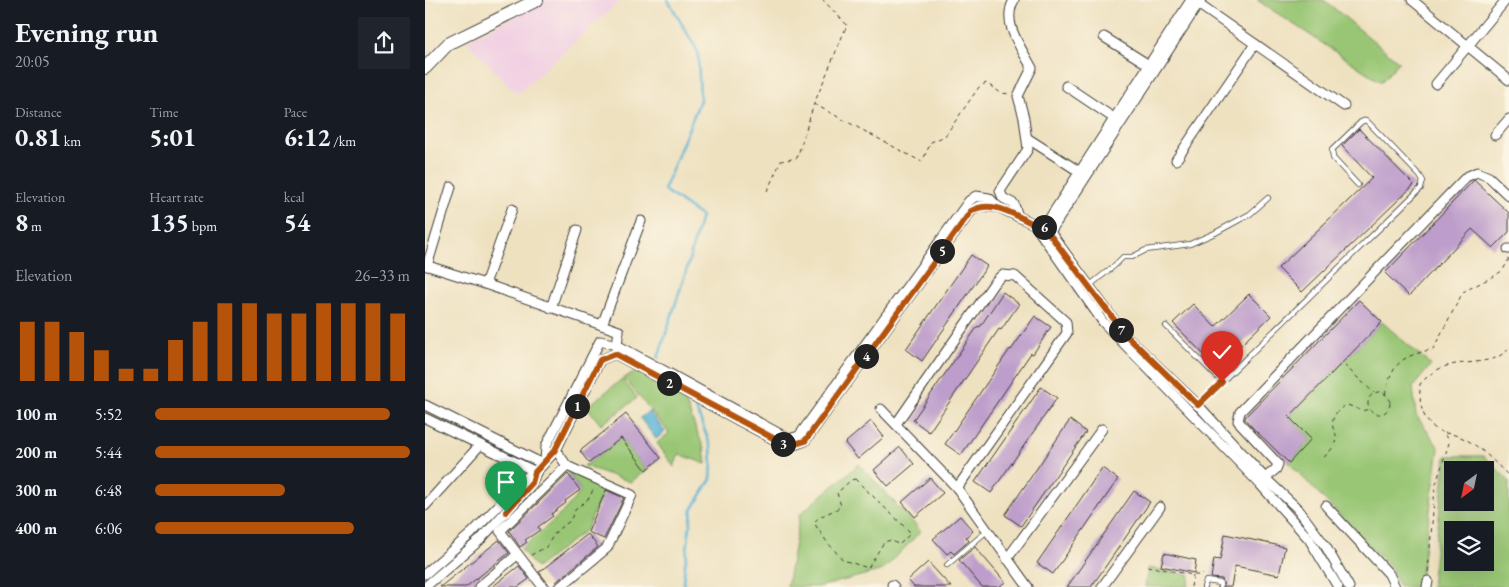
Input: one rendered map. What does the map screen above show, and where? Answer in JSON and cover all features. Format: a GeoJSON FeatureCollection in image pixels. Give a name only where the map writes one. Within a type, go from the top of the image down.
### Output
{"type":"FeatureCollection","features":[{"type":"Feature","properties":{"kind":"street"},"geometry":{"type":"LineString","coordinates":[[425,68],[448,44],[537,0]]}},
{"type":"Feature","properties":{"kind":"street"},"geometry":{"type":"LineString","coordinates":[[1014,0],[1009,14],[1010,26],[1032,68],[1018,96],[1024,118],[1028,149],[1000,191],[1003,198],[1014,204],[1018,217]]}},
{"type":"Feature","properties":{"kind":"street"},"geometry":{"type":"LineString","coordinates":[[1412,0],[1509,80]]}},
{"type":"Feature","properties":{"kind":"street"},"geometry":{"type":"LineString","coordinates":[[1436,84],[1506,0]]}},
{"type":"Feature","properties":{"kind":"street"},"geometry":{"type":"LineString","coordinates":[[1197,1],[1344,106]]}},
{"type":"Feature","properties":{"kind":"street"},"geometry":{"type":"LineString","coordinates":[[1047,230],[1080,172],[1149,65],[1197,1]]}},
{"type":"Feature","properties":{"kind":"street"},"geometry":{"type":"LineString","coordinates":[[1047,230],[1197,1]]}},
{"type":"Feature","properties":{"kind":"street"},"geometry":{"type":"LineString","coordinates":[[1103,37],[1149,65]]}},
{"type":"Feature","properties":{"kind":"street"},"geometry":{"type":"LineString","coordinates":[[1176,160],[1255,44]]}},
{"type":"Feature","properties":{"kind":"street"},"geometry":{"type":"LineString","coordinates":[[1067,86],[1115,118]]}},
{"type":"Feature","properties":{"kind":"street"},"geometry":{"type":"LineString","coordinates":[[1495,135],[1509,119]]}},
{"type":"Feature","properties":{"kind":"street"},"geometry":{"type":"LineString","coordinates":[[1027,138],[1080,172]]}},
{"type":"Feature","properties":{"kind":"street"},"geometry":{"type":"LineString","coordinates":[[1262,481],[1276,469],[1278,464],[1237,422],[1240,412],[1466,177],[1477,172],[1489,176],[1509,196]]}},
{"type":"Feature","properties":{"kind":"street"},"geometry":{"type":"LineString","coordinates":[[425,574],[472,534],[525,478],[535,472],[555,450],[600,360],[616,350],[619,332],[426,265],[451,187]]}},
{"type":"Feature","properties":{"kind":"street"},"geometry":{"type":"LineString","coordinates":[[544,463],[546,446],[600,341],[788,446],[805,441],[971,211],[979,206],[998,207],[1047,230],[1125,334],[1198,405],[1262,481],[1309,539],[1338,587]]}},
{"type":"Feature","properties":{"kind":"street"},"geometry":{"type":"LineString","coordinates":[[485,284],[512,209]]}},
{"type":"Feature","properties":{"kind":"street"},"geometry":{"type":"LineString","coordinates":[[602,326],[641,222]]}},
{"type":"Feature","properties":{"kind":"street"},"geometry":{"type":"LineString","coordinates":[[1034,224],[1103,322],[1262,481],[1298,509],[1326,547],[1349,587]]}},
{"type":"Feature","properties":{"kind":"street"},"geometry":{"type":"LineString","coordinates":[[551,308],[577,230]]}},
{"type":"Feature","properties":{"kind":"street"},"geometry":{"type":"LineString","coordinates":[[896,424],[994,283],[1002,275],[1015,276],[1066,322],[1067,333],[957,488]]}},
{"type":"Feature","properties":{"kind":"street"},"geometry":{"type":"LineString","coordinates":[[425,405],[544,463]]}},
{"type":"Feature","properties":{"kind":"street"},"geometry":{"type":"LineString","coordinates":[[881,410],[957,488],[1028,587]]}},
{"type":"Feature","properties":{"kind":"street"},"geometry":{"type":"LineString","coordinates":[[425,418],[535,472]]}},
{"type":"Feature","properties":{"kind":"street"},"geometry":{"type":"LineString","coordinates":[[1007,559],[1102,429]]}},
{"type":"Feature","properties":{"kind":"street"},"geometry":{"type":"LineString","coordinates":[[425,506],[480,445]]}},
{"type":"Feature","properties":{"kind":"street"},"geometry":{"type":"LineString","coordinates":[[555,450],[567,466],[632,495],[607,548],[560,587]]}},
{"type":"Feature","properties":{"kind":"street"},"geometry":{"type":"LineString","coordinates":[[543,587],[499,531],[567,466]]}},
{"type":"Feature","properties":{"kind":"street"},"geometry":{"type":"LineString","coordinates":[[425,587],[480,540],[532,483],[535,472]]}},
{"type":"Feature","properties":{"kind":"street"},"geometry":{"type":"LineString","coordinates":[[1326,506],[1389,574],[1395,587]]}},
{"type":"Feature","properties":{"kind":"street"},"geometry":{"type":"LineString","coordinates":[[1101,587],[1160,507]]}},
{"type":"Feature","properties":{"kind":"street"},"geometry":{"type":"LineString","coordinates":[[479,587],[517,555]]}},
{"type":"Feature","properties":{"kind":"lane"},"geometry":{"type":"LineString","coordinates":[[1198,405],[1421,188],[1423,181],[1366,120],[1361,122],[1332,150],[1333,158],[1357,185]]}},
{"type":"Feature","properties":{"kind":"lane"},"geometry":{"type":"LineString","coordinates":[[1089,286],[1123,257],[1131,257],[1147,250],[1190,244],[1250,214],[1268,198]]}},
{"type":"Feature","properties":{"kind":"lane"},"geometry":{"type":"LineString","coordinates":[[1166,326],[1222,382]]}},
{"type":"Feature","properties":{"kind":"lane"},"geometry":{"type":"LineString","coordinates":[[947,565],[987,531]]}},
{"type":"Feature","properties":{"kind":"lane"},"geometry":{"type":"LineString","coordinates":[[1204,575],[1205,587]]}},
{"type":"Feature","properties":{"kind":"lane"},"geometry":{"type":"LineString","coordinates":[[1206,581],[1220,583],[1220,587]]}},
{"type":"Feature","properties":{"kind":"path"},"geometry":{"type":"LineString","coordinates":[[767,191],[781,161],[797,158],[817,98],[847,25],[823,0]]}},
{"type":"Feature","properties":{"kind":"path"},"geometry":{"type":"LineString","coordinates":[[815,104],[922,162],[931,142],[945,136],[979,87],[986,83],[1001,93],[1018,96]]}},
{"type":"Feature","properties":{"kind":"path"},"geometry":{"type":"LineString","coordinates":[[1385,395],[1391,376],[1399,362],[1413,354],[1433,349],[1463,292],[1503,270],[1509,259]]}},
{"type":"Feature","properties":{"kind":"path"},"geometry":{"type":"LineString","coordinates":[[1509,349],[1494,359],[1443,366],[1430,373],[1419,384],[1419,399],[1423,414],[1434,430],[1459,434],[1482,450],[1509,476]]}},
{"type":"Feature","properties":{"kind":"path"},"geometry":{"type":"LineString","coordinates":[[1345,365],[1375,394]]}},
{"type":"Feature","properties":{"kind":"path"},"geometry":{"type":"LineString","coordinates":[[1380,393],[1389,399],[1389,407],[1384,413],[1377,414],[1371,410],[1368,404],[1371,397],[1375,394],[1380,393]]}},
{"type":"Feature","properties":{"kind":"path"},"geometry":{"type":"LineString","coordinates":[[1324,457],[1332,448],[1335,439],[1333,422],[1337,411],[1347,405],[1361,411],[1366,411],[1370,408]]}},
{"type":"Feature","properties":{"kind":"path"},"geometry":{"type":"LineString","coordinates":[[1427,584],[1435,487],[1449,443],[1445,433]]}},
{"type":"Feature","properties":{"kind":"path"},"geometry":{"type":"LineString","coordinates":[[524,563],[531,554],[545,547],[557,530],[570,521],[575,510],[589,498],[594,488],[594,478]]}},
{"type":"Feature","properties":{"kind":"path"},"geometry":{"type":"LineString","coordinates":[[855,479],[910,534],[899,545],[891,540],[884,542],[867,568],[843,560],[814,523],[816,519],[841,506],[837,493],[851,480],[855,479]]}},
{"type":"Feature","properties":{"kind":"path"},"geometry":{"type":"LineString","coordinates":[[1147,566],[1193,575],[1204,575]]}},
{"type":"Feature","properties":{"kind":"path"},"geometry":{"type":"LineString","coordinates":[[1191,587],[1193,575]]}},
{"type":"Feature","properties":{"kind":"shaded area"},"geometry":{"type":"Polygon","coordinates":[[[546,0],[621,0],[517,94],[466,41],[546,0]]]}},
{"type":"Feature","properties":{"kind":"green space"},"geometry":{"type":"Polygon","coordinates":[[[1257,0],[1324,0],[1399,62],[1381,82],[1257,0]]]}},
{"type":"Feature","properties":{"kind":"green space"},"geometry":{"type":"Polygon","coordinates":[[[1382,322],[1431,365],[1413,387],[1416,415],[1439,448],[1419,587],[1399,587],[1392,569],[1289,463],[1311,439],[1289,417],[1382,322]]]}},
{"type":"Feature","properties":{"kind":"green space"},"geometry":{"type":"Polygon","coordinates":[[[636,372],[684,399],[704,449],[706,464],[679,454],[674,467],[657,443],[669,433],[624,378],[636,372]]]}},
{"type":"Feature","properties":{"kind":"green space"},"geometry":{"type":"Polygon","coordinates":[[[622,379],[637,398],[601,425],[587,407],[622,379]]]}},
{"type":"Feature","properties":{"kind":"green space"},"geometry":{"type":"Polygon","coordinates":[[[621,438],[646,470],[631,482],[584,466],[621,438]]]}},
{"type":"Feature","properties":{"kind":"green space"},"geometry":{"type":"Polygon","coordinates":[[[1446,456],[1484,456],[1489,461],[1445,461],[1446,456]]]}},
{"type":"Feature","properties":{"kind":"green space"},"geometry":{"type":"Polygon","coordinates":[[[859,464],[921,531],[883,570],[819,587],[787,587],[800,514],[859,464]]]}},
{"type":"Feature","properties":{"kind":"green space"},"geometry":{"type":"Polygon","coordinates":[[[1494,466],[1509,481],[1509,587],[1431,587],[1444,473],[1444,511],[1494,511],[1494,466]]]}},
{"type":"Feature","properties":{"kind":"green space"},"geometry":{"type":"Polygon","coordinates":[[[567,471],[605,488],[586,530],[536,568],[521,549],[562,513],[581,491],[567,471]]]}},
{"type":"Feature","properties":{"kind":"green space"},"geometry":{"type":"Polygon","coordinates":[[[1148,568],[1190,575],[1188,587],[1145,587],[1148,568]]]}},
{"type":"Feature","properties":{"kind":"water"},"geometry":{"type":"Polygon","coordinates":[[[649,411],[665,432],[656,439],[640,418],[649,411]]]}},
{"type":"Feature","properties":{"kind":"building"},"geometry":{"type":"Polygon","coordinates":[[[1359,129],[1414,185],[1302,292],[1278,268],[1372,178],[1342,146],[1359,129]]]}},
{"type":"Feature","properties":{"kind":"building"},"geometry":{"type":"Polygon","coordinates":[[[1474,180],[1509,213],[1509,232],[1493,248],[1472,229],[1409,296],[1385,273],[1474,180]]]}},
{"type":"Feature","properties":{"kind":"building"},"geometry":{"type":"Polygon","coordinates":[[[971,255],[987,266],[922,361],[906,349],[971,255]]]}},
{"type":"Feature","properties":{"kind":"building"},"geometry":{"type":"Polygon","coordinates":[[[1003,292],[1019,304],[1001,330],[999,329],[929,432],[913,420],[1003,292]]]}},
{"type":"Feature","properties":{"kind":"building"},"geometry":{"type":"Polygon","coordinates":[[[1249,294],[1271,316],[1217,368],[1173,323],[1193,304],[1215,327],[1249,294]]]}},
{"type":"Feature","properties":{"kind":"building"},"geometry":{"type":"Polygon","coordinates":[[[1359,300],[1382,322],[1289,417],[1311,439],[1289,463],[1252,427],[1245,417],[1359,300]]]}},
{"type":"Feature","properties":{"kind":"building"},"geometry":{"type":"Polygon","coordinates":[[[1035,316],[1051,327],[961,455],[945,444],[1035,316]]]}},
{"type":"Feature","properties":{"kind":"building"},"geometry":{"type":"Polygon","coordinates":[[[1041,387],[1057,398],[991,493],[975,482],[1041,387]]]}},
{"type":"Feature","properties":{"kind":"building"},"geometry":{"type":"Polygon","coordinates":[[[626,414],[661,458],[646,470],[621,438],[589,463],[580,451],[626,414]]]}},
{"type":"Feature","properties":{"kind":"building"},"geometry":{"type":"Polygon","coordinates":[[[1070,420],[1086,432],[1021,526],[1005,515],[1070,420]]]}},
{"type":"Feature","properties":{"kind":"building"},"geometry":{"type":"Polygon","coordinates":[[[871,421],[884,437],[858,459],[845,443],[871,421]]]}},
{"type":"Feature","properties":{"kind":"building"},"geometry":{"type":"Polygon","coordinates":[[[900,447],[914,464],[888,486],[874,470],[900,447]]]}},
{"type":"Feature","properties":{"kind":"building"},"geometry":{"type":"Polygon","coordinates":[[[1102,468],[1118,479],[1053,574],[1037,563],[1102,468]]]}},
{"type":"Feature","properties":{"kind":"building"},"geometry":{"type":"Polygon","coordinates":[[[568,474],[580,490],[551,514],[553,516],[538,527],[540,530],[525,540],[527,542],[520,547],[509,531],[568,474]]]}},
{"type":"Feature","properties":{"kind":"building"},"geometry":{"type":"Polygon","coordinates":[[[930,478],[943,493],[915,517],[902,502],[930,478]]]}},
{"type":"Feature","properties":{"kind":"building"},"geometry":{"type":"Polygon","coordinates":[[[606,490],[624,498],[604,539],[588,532],[606,490]]]}},
{"type":"Feature","properties":{"kind":"building"},"geometry":{"type":"Polygon","coordinates":[[[1134,491],[1150,502],[1103,570],[1091,587],[1067,587],[1134,491]]]}},
{"type":"Feature","properties":{"kind":"building"},"geometry":{"type":"Polygon","coordinates":[[[960,516],[973,531],[966,537],[969,541],[954,554],[951,551],[947,554],[933,539],[960,516]]]}},
{"type":"Feature","properties":{"kind":"building"},"geometry":{"type":"Polygon","coordinates":[[[588,534],[598,547],[551,587],[539,572],[588,534]]]}},
{"type":"Feature","properties":{"kind":"building"},"geometry":{"type":"Polygon","coordinates":[[[1225,534],[1285,547],[1279,575],[1235,566],[1231,587],[1224,587],[1222,579],[1211,578],[1214,559],[1220,560],[1225,534]]]}},
{"type":"Feature","properties":{"kind":"building"},"geometry":{"type":"Polygon","coordinates":[[[499,540],[509,553],[466,587],[440,587],[499,540]]]}},
{"type":"Feature","properties":{"kind":"building"},"geometry":{"type":"Polygon","coordinates":[[[975,547],[1005,582],[999,587],[982,587],[959,560],[975,547]]]}},
{"type":"Feature","properties":{"kind":"building"},"geometry":{"type":"Polygon","coordinates":[[[1164,553],[1196,560],[1194,573],[1161,566],[1164,553]]]}},
{"type":"Feature","properties":{"kind":"building"},"geometry":{"type":"Polygon","coordinates":[[[928,562],[951,587],[914,587],[908,580],[928,562]]]}},
{"type":"Feature","properties":{"kind":"building"},"geometry":{"type":"Polygon","coordinates":[[[519,566],[529,579],[518,587],[492,587],[519,566]]]}},
{"type":"Feature","properties":{"kind":"waterway"},"geometry":{"type":"LineString","coordinates":[[658,358],[688,265],[701,216],[664,190],[700,100],[698,52],[668,0]]}},
{"type":"Feature","properties":{"kind":"waterway"},"geometry":{"type":"LineString","coordinates":[[685,587],[683,582],[692,510],[711,479],[712,463],[711,447],[695,406]]}},
{"type":"Feature","properties":{"kind":"route"},"geometry":{"type":"LineString","coordinates":[[506,512],[532,483],[535,472],[555,450],[600,360],[615,354],[788,446],[805,441],[971,211],[979,206],[998,207],[1044,227],[1050,232],[1125,334],[1198,405],[1222,382]]}}]}
